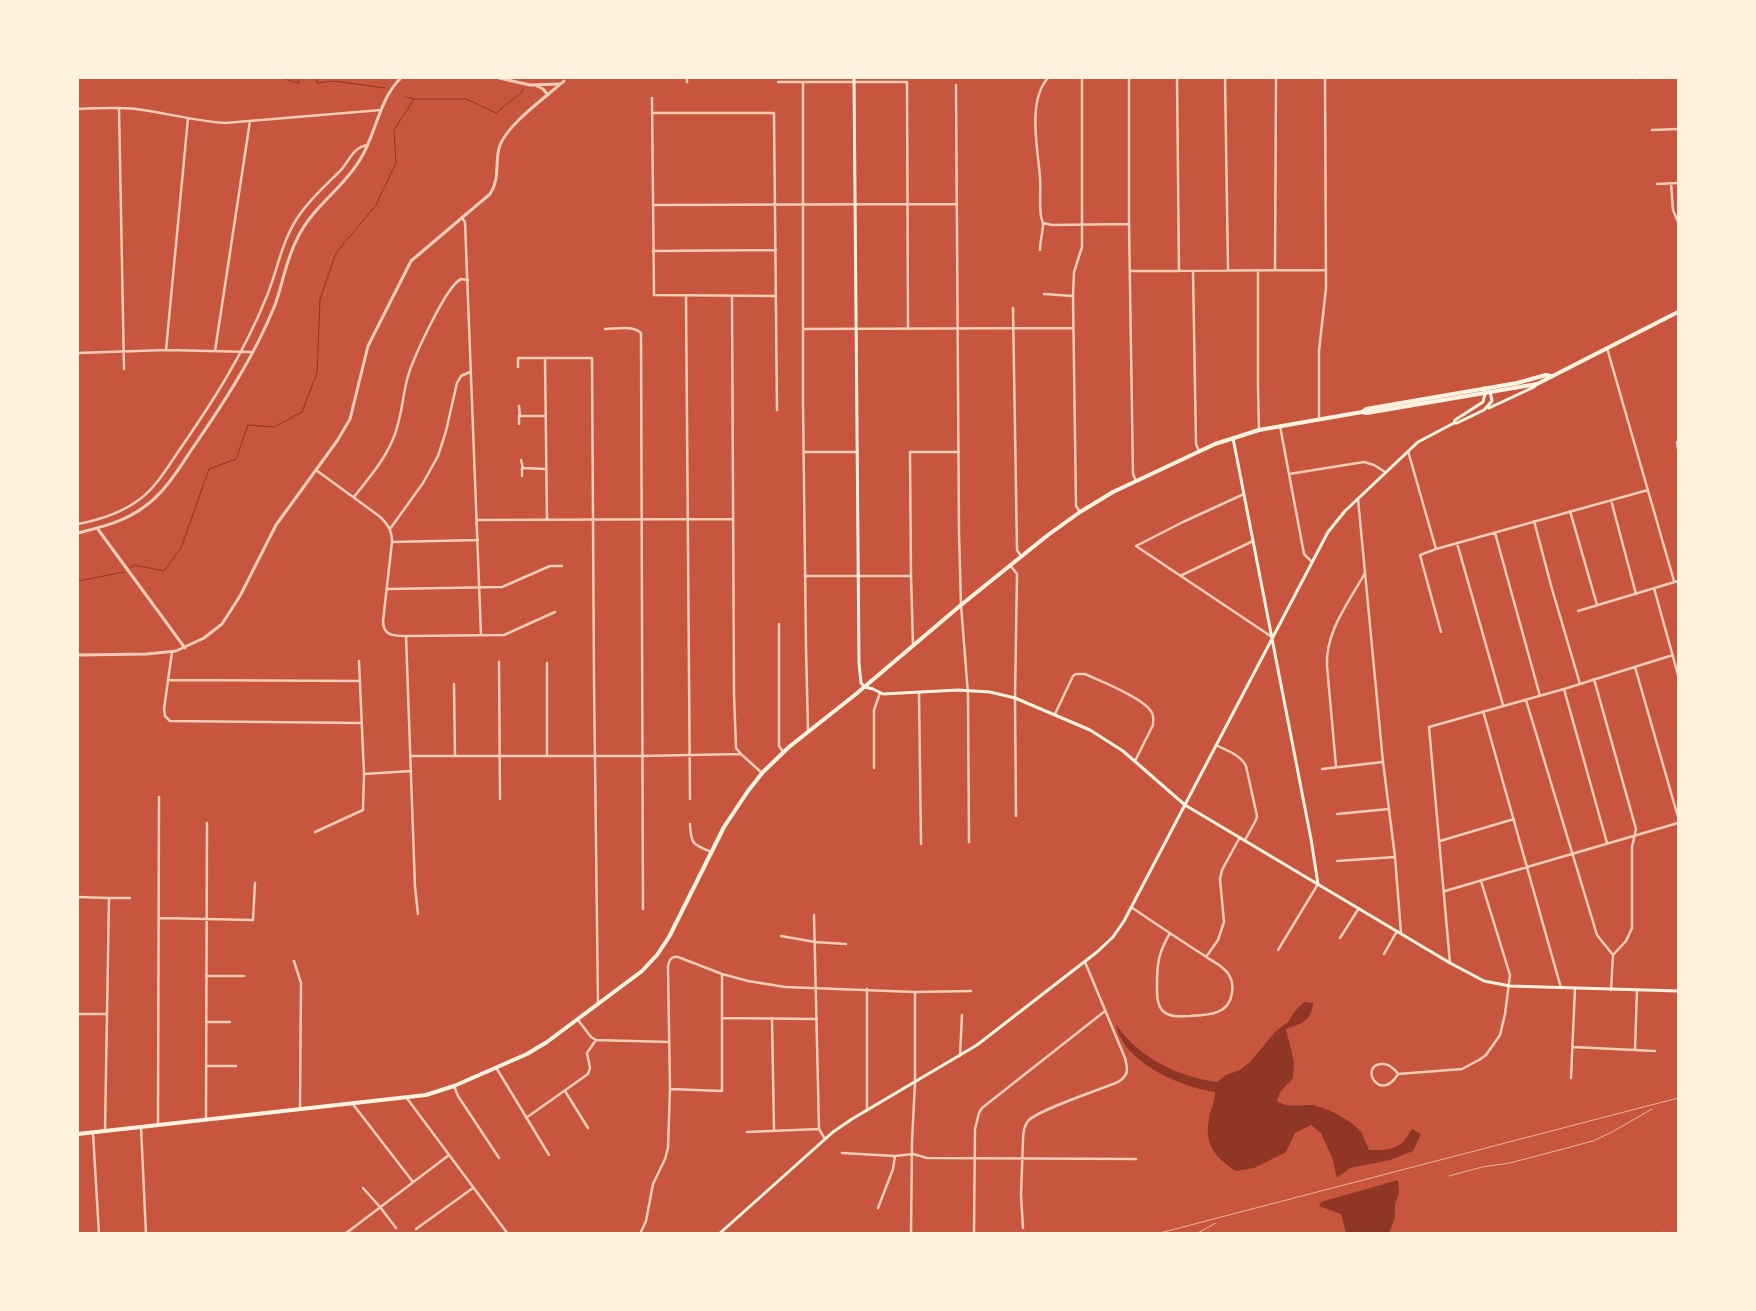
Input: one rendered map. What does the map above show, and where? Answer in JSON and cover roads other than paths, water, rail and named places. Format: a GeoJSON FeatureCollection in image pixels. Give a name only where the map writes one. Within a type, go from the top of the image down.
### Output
{"type":"FeatureCollection","features":[{"type":"Feature","properties":{"kind":"main road"},"geometry":{"type":"LineString","coordinates":[[854,78],[859,666],[861,683],[865,687],[880,693],[894,694],[968,690],[990,692],[1015,698],[1055,714],[1105,738],[1135,761],[1185,805],[1450,963],[1484,981],[1510,986],[1678,992]]}},
{"type":"Feature","properties":{"kind":"main road"},"geometry":{"type":"LineString","coordinates":[[78,1134],[406,1098],[437,1092],[515,1061],[540,1047],[598,1005],[642,971],[660,951],[674,928],[732,814],[762,773],[783,752],[865,687],[1021,556],[1080,512],[1113,492],[1199,451],[1259,430],[1362,412],[1367,413],[1491,393],[1536,384],[1678,312]]}},
{"type":"Feature","properties":{"kind":"main road"},"geometry":{"type":"LineString","coordinates":[[1362,412],[1366,409],[1517,383],[1546,375],[1551,376]]}},
{"type":"Feature","properties":{"kind":"main road"},"geometry":{"type":"LineString","coordinates":[[719,1234],[825,1138],[852,1119],[977,1046],[1085,962],[1113,937],[1131,907],[1328,532],[1345,511],[1423,438],[1534,387],[1536,384]]}},
{"type":"Feature","properties":{"kind":"main road"},"geometry":{"type":"LineString","coordinates":[[1484,410],[1492,401],[1491,393],[1486,388]]}},
{"type":"Feature","properties":{"kind":"main road"},"geometry":{"type":"LineString","coordinates":[[1454,423],[1455,420],[1483,402],[1486,388]]}},
{"type":"Feature","properties":{"kind":"main road"},"geometry":{"type":"LineString","coordinates":[[1233,438],[1318,884]]}},
{"type":"Feature","properties":{"kind":"street"},"geometry":{"type":"LineString","coordinates":[[78,533],[128,518],[146,506],[162,491],[221,406],[252,352],[273,309],[291,252],[300,233],[314,211],[354,170],[369,144],[391,89],[401,78]]}},
{"type":"Feature","properties":{"kind":"street"},"geometry":{"type":"LineString","coordinates":[[499,78],[540,87],[548,95]]}},
{"type":"Feature","properties":{"kind":"street"},"geometry":{"type":"LineString","coordinates":[[1040,250],[1043,223],[1041,217],[1036,110],[1040,89],[1048,78]]}},
{"type":"Feature","properties":{"kind":"street"},"geometry":{"type":"LineString","coordinates":[[1080,512],[1076,506],[1073,296],[1074,272],[1082,246],[1082,78]]}},
{"type":"Feature","properties":{"kind":"street"},"geometry":{"type":"LineString","coordinates":[[1129,78],[1133,474],[1136,481]]}},
{"type":"Feature","properties":{"kind":"street"},"geometry":{"type":"LineString","coordinates":[[1177,78],[1179,271]]}},
{"type":"Feature","properties":{"kind":"street"},"geometry":{"type":"LineString","coordinates":[[1225,78],[1228,269]]}},
{"type":"Feature","properties":{"kind":"street"},"geometry":{"type":"LineString","coordinates":[[1275,270],[1276,78]]}},
{"type":"Feature","properties":{"kind":"street"},"geometry":{"type":"LineString","coordinates":[[1319,419],[1320,351],[1326,270],[1325,78]]}},
{"type":"Feature","properties":{"kind":"street"},"geometry":{"type":"LineString","coordinates":[[530,85],[555,85],[566,79]]}},
{"type":"Feature","properties":{"kind":"street"},"geometry":{"type":"LineString","coordinates":[[78,655],[172,652],[185,648],[208,636],[225,619],[240,596],[276,525],[341,435],[350,419],[368,346],[411,261],[486,197],[497,179],[498,154],[505,136],[566,79]]}},
{"type":"Feature","properties":{"kind":"street"},"geometry":{"type":"LineString","coordinates":[[778,82],[907,82],[908,329]]}},
{"type":"Feature","properties":{"kind":"street"},"geometry":{"type":"LineString","coordinates":[[802,83],[805,576],[808,731]]}},
{"type":"Feature","properties":{"kind":"street"},"geometry":{"type":"LineString","coordinates":[[956,85],[961,605],[968,690],[969,842]]}},
{"type":"Feature","properties":{"kind":"street"},"geometry":{"type":"LineString","coordinates":[[652,98],[654,296],[776,296]]}},
{"type":"Feature","properties":{"kind":"street"},"geometry":{"type":"LineString","coordinates":[[78,109],[119,108],[221,122],[382,110]]}},
{"type":"Feature","properties":{"kind":"street"},"geometry":{"type":"LineString","coordinates":[[119,108],[124,369]]}},
{"type":"Feature","properties":{"kind":"street"},"geometry":{"type":"LineString","coordinates":[[652,113],[774,112],[777,410]]}},
{"type":"Feature","properties":{"kind":"street"},"geometry":{"type":"LineString","coordinates":[[166,350],[188,118]]}},
{"type":"Feature","properties":{"kind":"street"},"geometry":{"type":"LineString","coordinates":[[215,351],[250,121]]}},
{"type":"Feature","properties":{"kind":"street"},"geometry":{"type":"LineString","coordinates":[[1652,130],[1678,129]]}},
{"type":"Feature","properties":{"kind":"street"},"geometry":{"type":"LineString","coordinates":[[78,524],[93,521],[123,509],[141,499],[168,466],[241,352],[267,296],[286,240],[295,221],[304,208],[343,167],[355,150],[369,144]]}},
{"type":"Feature","properties":{"kind":"street"},"geometry":{"type":"LineString","coordinates":[[1671,183],[1673,210],[1678,222]]}},
{"type":"Feature","properties":{"kind":"street"},"geometry":{"type":"LineString","coordinates":[[1657,184],[1678,183]]}},
{"type":"Feature","properties":{"kind":"street"},"geometry":{"type":"LineString","coordinates":[[653,205],[956,204]]}},
{"type":"Feature","properties":{"kind":"street"},"geometry":{"type":"LineString","coordinates":[[461,217],[466,222],[481,635]]}},
{"type":"Feature","properties":{"kind":"street"},"geometry":{"type":"LineString","coordinates":[[1043,223],[1052,225],[1129,224]]}},
{"type":"Feature","properties":{"kind":"street"},"geometry":{"type":"LineString","coordinates":[[653,251],[776,250]]}},
{"type":"Feature","properties":{"kind":"street"},"geometry":{"type":"LineString","coordinates":[[1193,270],[1196,444],[1199,451]]}},
{"type":"Feature","properties":{"kind":"street"},"geometry":{"type":"LineString","coordinates":[[1258,270],[1259,430]]}},
{"type":"Feature","properties":{"kind":"street"},"geometry":{"type":"LineString","coordinates":[[1130,271],[1326,270]]}},
{"type":"Feature","properties":{"kind":"street"},"geometry":{"type":"LineString","coordinates":[[354,497],[393,440],[410,371],[444,301],[458,281],[462,279],[468,280]]}},
{"type":"Feature","properties":{"kind":"street"},"geometry":{"type":"LineString","coordinates":[[1044,294],[1073,296]]}},
{"type":"Feature","properties":{"kind":"street"},"geometry":{"type":"LineString","coordinates":[[686,296],[690,798]]}},
{"type":"Feature","properties":{"kind":"street"},"geometry":{"type":"LineString","coordinates":[[732,296],[736,748],[762,773]]}},
{"type":"Feature","properties":{"kind":"street"},"geometry":{"type":"LineString","coordinates":[[1014,308],[1017,550],[1021,556]]}},
{"type":"Feature","properties":{"kind":"street"},"geometry":{"type":"LineString","coordinates":[[804,329],[1073,328]]}},
{"type":"Feature","properties":{"kind":"street"},"geometry":{"type":"LineString","coordinates":[[605,329],[633,329],[639,330],[640,333],[643,909]]}},
{"type":"Feature","properties":{"kind":"street"},"geometry":{"type":"LineString","coordinates":[[1578,611],[1676,581],[1607,348]]}},
{"type":"Feature","properties":{"kind":"street"},"geometry":{"type":"LineString","coordinates":[[78,353],[166,350],[252,352]]}},
{"type":"Feature","properties":{"kind":"street"},"geometry":{"type":"LineString","coordinates":[[518,367],[518,358],[592,358],[594,756],[598,1005]]}},
{"type":"Feature","properties":{"kind":"street"},"geometry":{"type":"LineString","coordinates":[[545,358],[547,520]]}},
{"type":"Feature","properties":{"kind":"street"},"geometry":{"type":"LineString","coordinates":[[390,529],[428,475],[443,442],[460,376],[470,372]]}},
{"type":"Feature","properties":{"kind":"street"},"geometry":{"type":"LineString","coordinates":[[519,406],[519,424]]}},
{"type":"Feature","properties":{"kind":"street"},"geometry":{"type":"LineString","coordinates":[[519,414],[521,416],[546,416]]}},
{"type":"Feature","properties":{"kind":"street"},"geometry":{"type":"LineString","coordinates":[[1280,426],[1304,554],[1312,562]]}},
{"type":"Feature","properties":{"kind":"street"},"geometry":{"type":"LineString","coordinates":[[1677,442],[1678,449]]}},
{"type":"Feature","properties":{"kind":"street"},"geometry":{"type":"LineString","coordinates":[[1408,451],[1436,549]]}},
{"type":"Feature","properties":{"kind":"street"},"geometry":{"type":"LineString","coordinates":[[804,452],[857,452]]}},
{"type":"Feature","properties":{"kind":"street"},"geometry":{"type":"LineString","coordinates":[[913,645],[910,576],[910,452],[960,452]]}},
{"type":"Feature","properties":{"kind":"street"},"geometry":{"type":"LineString","coordinates":[[521,460],[522,476]]}},
{"type":"Feature","properties":{"kind":"street"},"geometry":{"type":"LineString","coordinates":[[1289,474],[1364,462],[1374,465],[1385,472]]}},
{"type":"Feature","properties":{"kind":"street"},"geometry":{"type":"LineString","coordinates":[[522,468],[546,469]]}},
{"type":"Feature","properties":{"kind":"street"},"geometry":{"type":"LineString","coordinates":[[316,470],[386,522],[390,529],[392,542],[383,627],[390,635],[481,635],[511,633],[555,612]]}},
{"type":"Feature","properties":{"kind":"street"},"geometry":{"type":"LineString","coordinates":[[1441,632],[1420,555],[1648,490]]}},
{"type":"Feature","properties":{"kind":"street"},"geometry":{"type":"LineString","coordinates":[[1244,494],[1136,546],[1272,638]]}},
{"type":"Feature","properties":{"kind":"street"},"geometry":{"type":"LineString","coordinates":[[1358,499],[1394,857],[1399,932],[1384,954]]}},
{"type":"Feature","properties":{"kind":"street"},"geometry":{"type":"LineString","coordinates":[[1611,500],[1636,594]]}},
{"type":"Feature","properties":{"kind":"street"},"geometry":{"type":"LineString","coordinates":[[1570,511],[1597,605]]}},
{"type":"Feature","properties":{"kind":"street"},"geometry":{"type":"LineString","coordinates":[[477,520],[733,519]]}},
{"type":"Feature","properties":{"kind":"street"},"geometry":{"type":"LineString","coordinates":[[1534,521],[1580,684]]}},
{"type":"Feature","properties":{"kind":"street"},"geometry":{"type":"LineString","coordinates":[[97,528],[185,648]]}},
{"type":"Feature","properties":{"kind":"street"},"geometry":{"type":"LineString","coordinates":[[1495,533],[1540,696]]}},
{"type":"Feature","properties":{"kind":"street"},"geometry":{"type":"LineString","coordinates":[[392,542],[478,540]]}},
{"type":"Feature","properties":{"kind":"street"},"geometry":{"type":"LineString","coordinates":[[1180,576],[1253,541]]}},
{"type":"Feature","properties":{"kind":"street"},"geometry":{"type":"LineString","coordinates":[[1457,543],[1503,706]]}},
{"type":"Feature","properties":{"kind":"street"},"geometry":{"type":"LineString","coordinates":[[1010,565],[1017,574],[1016,816]]}},
{"type":"Feature","properties":{"kind":"street"},"geometry":{"type":"LineString","coordinates":[[387,589],[502,587],[550,566],[562,566]]}},
{"type":"Feature","properties":{"kind":"street"},"geometry":{"type":"LineString","coordinates":[[1336,766],[1327,651],[1330,637],[1366,572]]}},
{"type":"Feature","properties":{"kind":"street"},"geometry":{"type":"LineString","coordinates":[[805,576],[910,576]]}},
{"type":"Feature","properties":{"kind":"street"},"geometry":{"type":"LineString","coordinates":[[1654,588],[1678,675]]}},
{"type":"Feature","properties":{"kind":"street"},"geometry":{"type":"LineString","coordinates":[[779,624],[779,746],[783,752]]}},
{"type":"Feature","properties":{"kind":"street"},"geometry":{"type":"LineString","coordinates":[[406,636],[415,887],[418,914]]}},
{"type":"Feature","properties":{"kind":"street"},"geometry":{"type":"LineString","coordinates":[[172,652],[164,709],[168,719],[174,722],[275,721],[361,723]]}},
{"type":"Feature","properties":{"kind":"street"},"geometry":{"type":"LineString","coordinates":[[1450,963],[1429,727],[1564,689],[1673,655]]}},
{"type":"Feature","properties":{"kind":"street"},"geometry":{"type":"LineString","coordinates":[[315,832],[363,810],[364,774],[359,661]]}},
{"type":"Feature","properties":{"kind":"street"},"geometry":{"type":"LineString","coordinates":[[499,662],[500,799]]}},
{"type":"Feature","properties":{"kind":"street"},"geometry":{"type":"LineString","coordinates":[[546,756],[547,663]]}},
{"type":"Feature","properties":{"kind":"street"},"geometry":{"type":"LineString","coordinates":[[1635,667],[1678,817]]}},
{"type":"Feature","properties":{"kind":"street"},"geometry":{"type":"LineString","coordinates":[[1055,714],[1073,676],[1076,674],[1085,674],[1136,699],[1149,709],[1154,720],[1135,761]]}},
{"type":"Feature","properties":{"kind":"street"},"geometry":{"type":"LineString","coordinates":[[1594,679],[1635,820],[1636,834],[1632,847],[1632,928],[1626,940],[1613,955],[1611,990]]}},
{"type":"Feature","properties":{"kind":"street"},"geometry":{"type":"LineString","coordinates":[[168,680],[360,681]]}},
{"type":"Feature","properties":{"kind":"street"},"geometry":{"type":"LineString","coordinates":[[454,684],[456,756]]}},
{"type":"Feature","properties":{"kind":"street"},"geometry":{"type":"LineString","coordinates":[[1564,689],[1607,843]]}},
{"type":"Feature","properties":{"kind":"street"},"geometry":{"type":"LineString","coordinates":[[919,692],[921,844]]}},
{"type":"Feature","properties":{"kind":"street"},"geometry":{"type":"LineString","coordinates":[[874,768],[874,710],[880,693]]}},
{"type":"Feature","properties":{"kind":"street"},"geometry":{"type":"LineString","coordinates":[[1526,700],[1597,935],[1613,955]]}},
{"type":"Feature","properties":{"kind":"street"},"geometry":{"type":"LineString","coordinates":[[1483,711],[1561,988]]}},
{"type":"Feature","properties":{"kind":"street"},"geometry":{"type":"LineString","coordinates":[[1216,746],[1239,757],[1246,766],[1257,816],[1245,840]]}},
{"type":"Feature","properties":{"kind":"street"},"geometry":{"type":"LineString","coordinates":[[411,756],[741,754]]}},
{"type":"Feature","properties":{"kind":"street"},"geometry":{"type":"LineString","coordinates":[[1322,769],[1383,762]]}},
{"type":"Feature","properties":{"kind":"street"},"geometry":{"type":"LineString","coordinates":[[364,774],[411,772]]}},
{"type":"Feature","properties":{"kind":"street"},"geometry":{"type":"LineString","coordinates":[[158,1125],[159,797]]}},
{"type":"Feature","properties":{"kind":"street"},"geometry":{"type":"LineString","coordinates":[[1337,814],[1388,809]]}},
{"type":"Feature","properties":{"kind":"street"},"geometry":{"type":"LineString","coordinates":[[1440,841],[1514,819]]}},
{"type":"Feature","properties":{"kind":"street"},"geometry":{"type":"LineString","coordinates":[[206,1120],[208,823]]}},
{"type":"Feature","properties":{"kind":"street"},"geometry":{"type":"LineString","coordinates":[[1444,891],[1678,823]]}},
{"type":"Feature","properties":{"kind":"street"},"geometry":{"type":"LineString","coordinates":[[690,824],[690,838],[694,844],[711,852]]}},
{"type":"Feature","properties":{"kind":"street"},"geometry":{"type":"LineString","coordinates":[[1206,958],[1218,940],[1224,922],[1221,872],[1240,837]]}},
{"type":"Feature","properties":{"kind":"street"},"geometry":{"type":"LineString","coordinates":[[1337,862],[1394,857]]}},
{"type":"Feature","properties":{"kind":"street"},"geometry":{"type":"LineString","coordinates":[[1398,1074],[1394,1069],[1383,1064],[1377,1065],[1374,1068],[1371,1076],[1377,1084],[1383,1086],[1390,1084],[1398,1074],[1462,1069],[1479,1060],[1490,1050],[1500,1035],[1510,986],[1510,975],[1481,880]]}},
{"type":"Feature","properties":{"kind":"street"},"geometry":{"type":"LineString","coordinates":[[158,918],[253,920],[255,883]]}},
{"type":"Feature","properties":{"kind":"street"},"geometry":{"type":"LineString","coordinates":[[1278,950],[1318,884]]}},
{"type":"Feature","properties":{"kind":"street"},"geometry":{"type":"LineString","coordinates":[[78,897],[130,898]]}},
{"type":"Feature","properties":{"kind":"street"},"geometry":{"type":"LineString","coordinates":[[105,1131],[109,898]]}},
{"type":"Feature","properties":{"kind":"street"},"geometry":{"type":"LineString","coordinates":[[1131,907],[1170,933],[1206,958],[1222,968],[1231,978],[1232,994],[1226,1007],[1219,1012],[1207,1015],[1176,1017],[1164,1012],[1159,1006],[1157,998],[1157,962],[1160,950],[1170,933]]}},
{"type":"Feature","properties":{"kind":"street"},"geometry":{"type":"LineString","coordinates":[[1340,938],[1359,908]]}},
{"type":"Feature","properties":{"kind":"street"},"geometry":{"type":"LineString","coordinates":[[814,915],[819,1129],[825,1138]]}},
{"type":"Feature","properties":{"kind":"street"},"geometry":{"type":"LineString","coordinates":[[781,936],[815,942],[846,944]]}},
{"type":"Feature","properties":{"kind":"street"},"geometry":{"type":"LineString","coordinates":[[640,1234],[646,1221],[653,1184],[667,1154],[670,1089],[668,967],[670,959],[678,956],[722,974],[773,986],[915,992],[972,991]]}},
{"type":"Feature","properties":{"kind":"street"},"geometry":{"type":"LineString","coordinates":[[294,960],[301,983],[300,1109]]}},
{"type":"Feature","properties":{"kind":"street"},"geometry":{"type":"LineString","coordinates":[[1024,1228],[1021,1195],[1022,1159],[1024,1132],[1029,1121],[1034,1116],[1118,1082],[1125,1078],[1127,1074],[1128,1068],[1125,1058],[1085,962]]}},
{"type":"Feature","properties":{"kind":"street"},"geometry":{"type":"LineString","coordinates":[[670,1089],[722,1091],[722,974]]}},
{"type":"Feature","properties":{"kind":"street"},"geometry":{"type":"LineString","coordinates":[[206,976],[244,976]]}},
{"type":"Feature","properties":{"kind":"street"},"geometry":{"type":"LineString","coordinates":[[1571,1078],[1574,988]]}},
{"type":"Feature","properties":{"kind":"street"},"geometry":{"type":"LineString","coordinates":[[867,989],[867,1110]]}},
{"type":"Feature","properties":{"kind":"street"},"geometry":{"type":"LineString","coordinates":[[1635,1050],[1637,990]]}},
{"type":"Feature","properties":{"kind":"street"},"geometry":{"type":"LineString","coordinates":[[911,1234],[915,1083],[915,992]]}},
{"type":"Feature","properties":{"kind":"street"},"geometry":{"type":"LineString","coordinates":[[974,1234],[976,1123],[978,1113],[1105,1011]]}},
{"type":"Feature","properties":{"kind":"street"},"geometry":{"type":"LineString","coordinates":[[78,1014],[107,1014]]}},
{"type":"Feature","properties":{"kind":"street"},"geometry":{"type":"LineString","coordinates":[[960,1056],[962,1015]]}},
{"type":"Feature","properties":{"kind":"street"},"geometry":{"type":"LineString","coordinates":[[722,1018],[817,1019]]}},
{"type":"Feature","properties":{"kind":"street"},"geometry":{"type":"LineString","coordinates":[[772,1018],[774,1130]]}},
{"type":"Feature","properties":{"kind":"street"},"geometry":{"type":"LineString","coordinates":[[578,1020],[591,1037],[596,1040],[669,1042]]}},
{"type":"Feature","properties":{"kind":"street"},"geometry":{"type":"LineString","coordinates":[[206,1022],[230,1022]]}},
{"type":"Feature","properties":{"kind":"street"},"geometry":{"type":"LineString","coordinates":[[526,1118],[588,1074],[590,1068],[587,1053],[596,1040]]}},
{"type":"Feature","properties":{"kind":"street"},"geometry":{"type":"LineString","coordinates":[[1573,1047],[1655,1051]]}},
{"type":"Feature","properties":{"kind":"street"},"geometry":{"type":"LineString","coordinates":[[206,1066],[236,1066]]}},
{"type":"Feature","properties":{"kind":"street"},"geometry":{"type":"LineString","coordinates":[[497,1069],[549,1155]]}},
{"type":"Feature","properties":{"kind":"street"},"geometry":{"type":"LineString","coordinates":[[454,1086],[458,1096],[499,1158]]}},
{"type":"Feature","properties":{"kind":"street"},"geometry":{"type":"LineString","coordinates":[[565,1092],[588,1128]]}},
{"type":"Feature","properties":{"kind":"street"},"geometry":{"type":"LineString","coordinates":[[406,1098],[508,1234]]}},
{"type":"Feature","properties":{"kind":"street"},"geometry":{"type":"LineString","coordinates":[[352,1103],[413,1182]]}},
{"type":"Feature","properties":{"kind":"street"},"geometry":{"type":"LineString","coordinates":[[141,1127],[146,1234]]}},
{"type":"Feature","properties":{"kind":"street"},"geometry":{"type":"LineString","coordinates":[[747,1132],[819,1129]]}},
{"type":"Feature","properties":{"kind":"street"},"geometry":{"type":"LineString","coordinates":[[93,1132],[99,1234]]}},
{"type":"Feature","properties":{"kind":"street"},"geometry":{"type":"LineString","coordinates":[[842,1153],[895,1156],[913,1154],[927,1158],[1136,1158]]}},
{"type":"Feature","properties":{"kind":"street"},"geometry":{"type":"LineString","coordinates":[[345,1234],[449,1155]]}},
{"type":"Feature","properties":{"kind":"street"},"geometry":{"type":"LineString","coordinates":[[878,1208],[893,1170],[895,1156]]}},
{"type":"Feature","properties":{"kind":"street"},"geometry":{"type":"LineString","coordinates":[[363,1188],[396,1228]]}},
{"type":"Feature","properties":{"kind":"street"},"geometry":{"type":"LineString","coordinates":[[416,1229],[473,1188]]}},
{"type":"Feature","properties":{"kind":"lane"},"geometry":{"type":"LineString","coordinates":[[1658,1234],[1664,1232]]}},
{"type":"Feature","properties":{"kind":"waterway"},"geometry":{"type":"LineString","coordinates":[[286,78],[298,83],[299,78]]}},
{"type":"Feature","properties":{"kind":"waterway"},"geometry":{"type":"LineString","coordinates":[[317,78],[317,83],[334,81],[385,88]]}},
{"type":"Feature","properties":{"kind":"waterway"},"geometry":{"type":"LineString","coordinates":[[130,568],[134,565],[164,571],[181,548],[209,469],[236,459],[248,425],[274,427],[302,412],[317,373],[320,299],[336,253],[376,205],[396,163],[394,130],[414,99],[466,99],[496,113],[522,92],[523,88]]}},
{"type":"Feature","properties":{"kind":"waterway"},"geometry":{"type":"LineString","coordinates":[[405,97],[414,99]]}},
{"type":"Feature","properties":{"kind":"waterway"},"geometry":{"type":"LineString","coordinates":[[78,581],[124,572]]}},
{"type":"Feature","properties":{"kind":"railway"},"geometry":{"type":"LineString","coordinates":[[1156,1234],[1678,1098]]}},
{"type":"Feature","properties":{"kind":"railway"},"geometry":{"type":"LineString","coordinates":[[1449,1176],[1482,1167],[1510,1163],[1593,1141],[1652,1109]]}},
{"type":"Feature","properties":{"kind":"railway"},"geometry":{"type":"LineString","coordinates":[[1196,1234],[1216,1223]]}}]}
